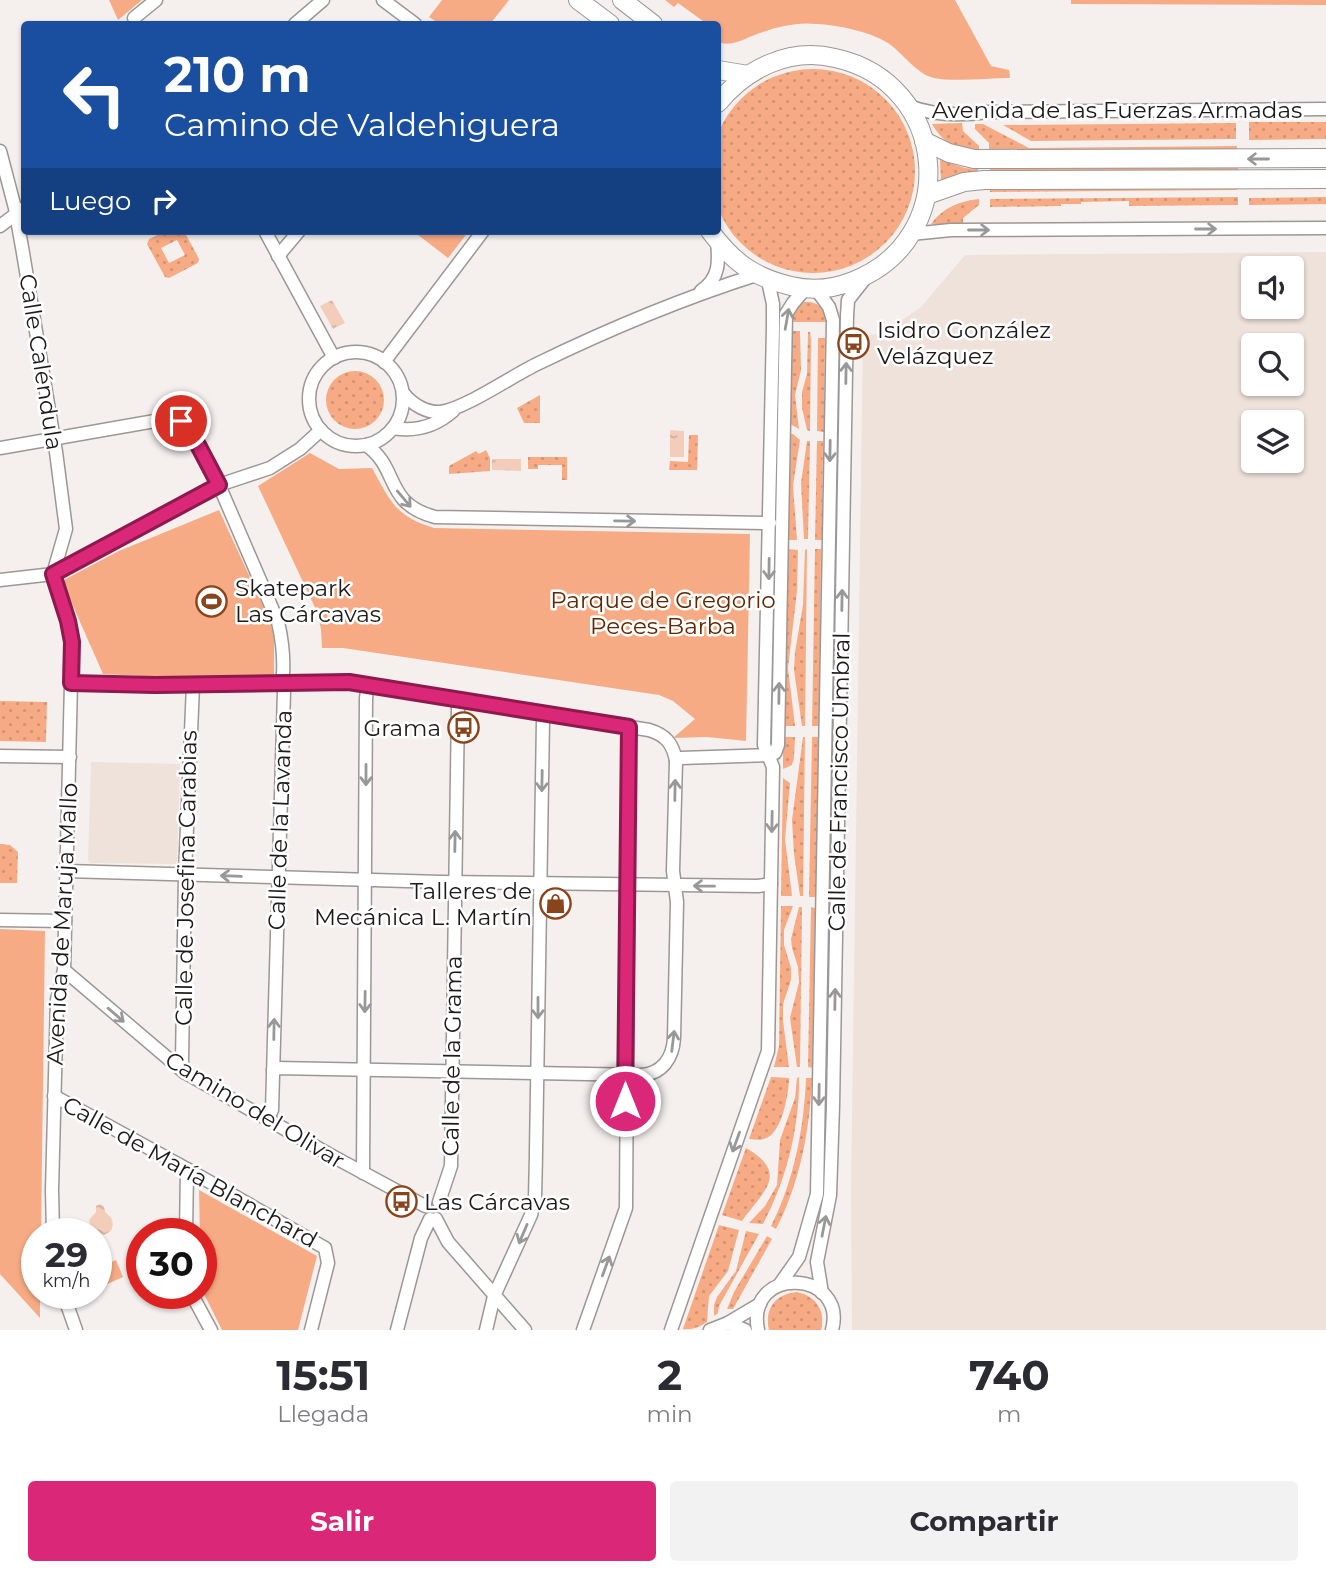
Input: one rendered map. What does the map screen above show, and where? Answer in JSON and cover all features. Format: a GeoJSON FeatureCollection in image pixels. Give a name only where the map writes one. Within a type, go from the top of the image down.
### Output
{"type":"FeatureCollection","features":[{"type":"Feature","properties":{"kind":"street"},"geometry":{"type":"LineString","coordinates":[[134,18],[156,0]]}},
{"type":"Feature","properties":{"kind":"street"},"geometry":{"type":"LineString","coordinates":[[298,21],[323,0]]}},
{"type":"Feature","properties":{"kind":"street"},"geometry":{"type":"LineString","coordinates":[[383,0],[411,21]]}},
{"type":"Feature","properties":{"kind":"street"},"geometry":{"type":"LineString","coordinates":[[578,0],[606,21]]}},
{"type":"Feature","properties":{"kind":"street"},"geometry":{"type":"LineString","coordinates":[[622,0],[649,21]]}},
{"type":"Feature","properties":{"kind":"street"},"geometry":{"type":"LineString","coordinates":[[713,236],[735,260],[762,278],[811,289],[842,286],[867,276],[891,260],[922,215],[928,179],[924,141],[919,123],[909,106],[894,88],[875,73],[854,63],[832,57],[808,55],[785,58],[748,75],[735,84],[721,100]]}},
{"type":"Feature","properties":{"kind":"street"},"geometry":{"type":"LineString","coordinates":[[721,70],[748,75]]}},
{"type":"Feature","properties":{"kind":"street","name":"Avenida de las Fuerzas Armadas"},"geometry":{"type":"LineString","coordinates":[[909,106],[926,113],[968,115],[988,112],[1326,109]]}},
{"type":"Feature","properties":{"kind":"street","name":"Avenida de las Fuerzas Armadas"},"geometry":{"type":"LineString","coordinates":[[924,141],[949,153],[974,159],[1326,158]]}},
{"type":"Feature","properties":{"kind":"street","name":"Calle Caléndula"},"geometry":{"type":"LineString","coordinates":[[0,151],[20,211]]}},
{"type":"Feature","properties":{"kind":"street"},"geometry":{"type":"LineString","coordinates":[[927,195],[964,182],[984,180],[1326,179]]}},
{"type":"Feature","properties":{"kind":"street"},"geometry":{"type":"LineString","coordinates":[[0,226],[20,211]]}},
{"type":"Feature","properties":{"kind":"street"},"geometry":{"type":"LineString","coordinates":[[911,234],[951,230],[1326,228]]}},
{"type":"Feature","properties":{"kind":"street","name":"Calle Caléndula"},"geometry":{"type":"LineString","coordinates":[[23,235],[66,529],[53,574]]}},
{"type":"Feature","properties":{"kind":"street"},"geometry":{"type":"LineString","coordinates":[[267,235],[334,358]]}},
{"type":"Feature","properties":{"kind":"street"},"geometry":{"type":"LineString","coordinates":[[278,256],[296,235]]}},
{"type":"Feature","properties":{"kind":"street"},"geometry":{"type":"LineString","coordinates":[[384,362],[480,235]]}},
{"type":"Feature","properties":{"kind":"street"},"geometry":{"type":"LineString","coordinates":[[694,295],[713,281],[718,271],[713,236]]}},
{"type":"Feature","properties":{"kind":"street","name":"Calle de Francisco Umbral"},"geometry":{"type":"LineString","coordinates":[[832,1330],[833,1314],[822,1293],[817,1262],[831,1195],[846,316],[848,300],[867,276]]}},
{"type":"Feature","properties":{"kind":"street"},"geometry":{"type":"LineString","coordinates":[[393,428],[416,429],[434,425],[459,406],[614,327],[694,295],[762,278]]}},
{"type":"Feature","properties":{"kind":"street"},"geometry":{"type":"LineString","coordinates":[[670,1330],[768,1051],[773,767],[764,745],[773,304],[762,278]]}},
{"type":"Feature","properties":{"kind":"street"},"geometry":{"type":"LineString","coordinates":[[676,761],[681,758],[768,755],[775,752],[778,745],[786,314],[811,289]]}},
{"type":"Feature","properties":{"kind":"street","name":"Calle de Francisco Umbral"},"geometry":{"type":"LineString","coordinates":[[710,1330],[760,1304],[768,1293],[780,1284],[799,1257],[817,1194],[833,320],[830,307],[811,289]]}},
{"type":"Feature","properties":{"kind":"street"},"geometry":{"type":"LineString","coordinates":[[404,394],[401,414],[393,428],[366,445],[345,445],[332,439],[313,419],[310,405],[314,378],[322,367],[334,358],[359,353],[372,355],[384,362],[394,372],[404,394],[421,408],[442,412],[459,406]]}},
{"type":"Feature","properties":{"kind":"street","name":"Calle de la Lavanda"},"geometry":{"type":"LineString","coordinates":[[0,447],[172,418],[181,421],[188,426],[219,485],[278,622],[284,676],[281,684],[284,691],[272,1110],[267,1120]]}},
{"type":"Feature","properties":{"kind":"street"},"geometry":{"type":"LineString","coordinates":[[0,580],[53,574],[219,485],[270,468],[300,449],[321,430]]}},
{"type":"Feature","properties":{"kind":"street"},"geometry":{"type":"LineString","coordinates":[[366,445],[378,455],[404,502],[417,512],[435,517],[770,523]]}},
{"type":"Feature","properties":{"kind":"street","name":"Avenida de Maruja Mallo"},"geometry":{"type":"LineString","coordinates":[[53,574],[72,642],[64,970],[57,1000],[53,1218]]}},
{"type":"Feature","properties":{"kind":"street"},"geometry":{"type":"LineString","coordinates":[[71,683],[193,685],[349,682],[655,732],[671,745],[676,761],[673,870],[677,916],[673,1049],[660,1069],[648,1074],[273,1070]]}},
{"type":"Feature","properties":{"kind":"street","name":"Calle de Josefina Carabias"},"geometry":{"type":"LineString","coordinates":[[184,1072],[182,1062],[186,874],[193,685]]}},
{"type":"Feature","properties":{"kind":"street"},"geometry":{"type":"LineString","coordinates":[[363,1173],[366,698],[367,691],[374,685]]}},
{"type":"Feature","properties":{"kind":"street","name":"Calle de la Grama"},"geometry":{"type":"LineString","coordinates":[[430,1214],[428,1202],[439,1202],[451,1166],[456,699]]}},
{"type":"Feature","properties":{"kind":"street"},"geometry":{"type":"LineString","coordinates":[[486,1330],[494,1296],[531,1215],[535,1198],[539,884],[543,720],[546,713]]}},
{"type":"Feature","properties":{"kind":"street"},"geometry":{"type":"LineString","coordinates":[[583,1330],[626,1208],[629,727]]}},
{"type":"Feature","properties":{"kind":"street"},"geometry":{"type":"LineString","coordinates":[[0,755],[70,757]]}},
{"type":"Feature","properties":{"kind":"street"},"geometry":{"type":"LineString","coordinates":[[66,871],[539,884],[758,887],[771,884]]}},
{"type":"Feature","properties":{"kind":"street"},"geometry":{"type":"LineString","coordinates":[[0,920],[65,921]]}},
{"type":"Feature","properties":{"kind":"street","name":"Camino del Olivar"},"geometry":{"type":"LineString","coordinates":[[64,970],[184,1072],[430,1214]]}},
{"type":"Feature","properties":{"kind":"street","name":"Calle de María Blanchard"},"geometry":{"type":"LineString","coordinates":[[54,1096],[325,1248],[328,1263],[311,1330]]}},
{"type":"Feature","properties":{"kind":"street"},"geometry":{"type":"LineString","coordinates":[[186,1218],[187,1169]]}},
{"type":"Feature","properties":{"kind":"street"},"geometry":{"type":"LineString","coordinates":[[430,1214],[448,1242],[525,1330]]}},
{"type":"Feature","properties":{"kind":"street"},"geometry":{"type":"LineString","coordinates":[[397,1330],[430,1214]]}},
{"type":"Feature","properties":{"kind":"street"},"geometry":{"type":"LineString","coordinates":[[780,1284],[803,1282],[822,1293]]}},
{"type":"Feature","properties":{"kind":"street"},"geometry":{"type":"LineString","coordinates":[[758,1330],[760,1304]]}},
{"type":"Feature","properties":{"kind":"street"},"geometry":{"type":"LineString","coordinates":[[69,1309],[76,1330]]}},
{"type":"Feature","properties":{"kind":"street"},"geometry":{"type":"LineString","coordinates":[[200,1309],[211,1330]]}},
{"type":"Feature","properties":{"kind":"street"},"geometry":{"type":"LineString","coordinates":[[728,1323],[745,1330]]}},
{"type":"Feature","properties":{"kind":"shaded area"},"geometry":{"type":"Polygon","coordinates":[[[1326,252],[1326,1330],[852,1330],[851,1190],[863,336],[877,334],[892,327],[921,307],[965,255],[1326,252]]]}},
{"type":"Feature","properties":{"kind":"shaded area"},"geometry":{"type":"Polygon","coordinates":[[[91,762],[180,764],[177,864],[90,863],[91,762]]]}},
{"type":"Feature","properties":{"kind":"green space"},"geometry":{"type":"Polygon","coordinates":[[[109,0],[142,0],[118,20],[109,0]]]}},
{"type":"Feature","properties":{"kind":"green space"},"geometry":{"type":"Polygon","coordinates":[[[442,0],[509,0],[492,21],[435,21],[429,17],[442,0]]]}},
{"type":"Feature","properties":{"kind":"green space"},"geometry":{"type":"Polygon","coordinates":[[[665,0],[955,0],[991,66],[1009,70],[1010,78],[961,80],[927,76],[888,43],[862,32],[834,26],[789,25],[735,43],[721,42],[721,21],[703,21],[678,3],[674,7],[665,0]]]}},
{"type":"Feature","properties":{"kind":"green space"},"geometry":{"type":"Polygon","coordinates":[[[1071,0],[1326,0],[1326,5],[1071,4],[1071,0]]]}},
{"type":"Feature","properties":{"kind":"green space"},"geometry":{"type":"Polygon","coordinates":[[[813,69],[833,71],[870,86],[898,114],[913,151],[913,191],[898,228],[870,256],[852,265],[813,273],[774,265],[756,256],[741,243],[728,228],[721,214],[721,128],[728,114],[741,99],[756,86],[774,77],[813,69]]]}},
{"type":"Feature","properties":{"kind":"green space"},"geometry":{"type":"Polygon","coordinates":[[[1249,122],[1326,122],[1326,139],[1249,140],[1249,122]]]}},
{"type":"Feature","properties":{"kind":"green space"},"geometry":{"type":"Polygon","coordinates":[[[962,123],[963,131],[979,146],[979,151],[951,144],[941,137],[932,124],[962,123]]]}},
{"type":"Feature","properties":{"kind":"green space"},"geometry":{"type":"Polygon","coordinates":[[[1236,123],[1236,139],[1031,141],[1003,125],[1236,123]]]}},
{"type":"Feature","properties":{"kind":"green space"},"geometry":{"type":"Polygon","coordinates":[[[975,124],[983,124],[1029,148],[1237,146],[1237,149],[989,151],[989,143],[975,129],[975,124]]]}},
{"type":"Feature","properties":{"kind":"green space"},"geometry":{"type":"Polygon","coordinates":[[[940,160],[978,169],[978,172],[965,173],[941,182],[940,160]]]}},
{"type":"Feature","properties":{"kind":"green space"},"geometry":{"type":"Polygon","coordinates":[[[1238,167],[1238,170],[990,172],[990,169],[1238,167]]]}},
{"type":"Feature","properties":{"kind":"green space"},"geometry":{"type":"Polygon","coordinates":[[[1237,187],[1237,190],[990,192],[990,189],[1237,187]]]}},
{"type":"Feature","properties":{"kind":"green space"},"geometry":{"type":"Polygon","coordinates":[[[1238,197],[1238,205],[1129,206],[1129,201],[990,207],[990,199],[1238,197]]]}},
{"type":"Feature","properties":{"kind":"green space"},"geometry":{"type":"Polygon","coordinates":[[[1326,197],[1326,204],[1249,205],[1249,198],[1326,197]]]}},
{"type":"Feature","properties":{"kind":"green space"},"geometry":{"type":"Polygon","coordinates":[[[979,199],[979,205],[963,218],[963,224],[931,224],[952,206],[979,199]]]}},
{"type":"Feature","properties":{"kind":"green space"},"geometry":{"type":"Polygon","coordinates":[[[158,235],[186,235],[199,259],[198,263],[169,278],[165,277],[147,244],[149,239],[158,235]],[[177,240],[161,248],[169,263],[185,255],[177,240]]]}},
{"type":"Feature","properties":{"kind":"green space"},"geometry":{"type":"Polygon","coordinates":[[[418,235],[466,235],[448,258],[418,235]]]}},
{"type":"Feature","properties":{"kind":"green space"},"geometry":{"type":"Polygon","coordinates":[[[804,302],[820,306],[825,313],[826,322],[791,322],[793,311],[804,302]]]}},
{"type":"Feature","properties":{"kind":"green space"},"geometry":{"type":"Polygon","coordinates":[[[791,331],[800,331],[801,370],[795,395],[799,429],[790,424],[791,331]]]}},
{"type":"Feature","properties":{"kind":"green space"},"geometry":{"type":"Polygon","coordinates":[[[808,332],[811,340],[810,431],[807,430],[802,408],[802,392],[807,374],[808,332]]]}},
{"type":"Feature","properties":{"kind":"green space"},"geometry":{"type":"Polygon","coordinates":[[[818,338],[825,338],[824,432],[817,431],[818,338]]]}},
{"type":"Feature","properties":{"kind":"green space"},"geometry":{"type":"Polygon","coordinates":[[[355,371],[366,373],[379,384],[384,400],[382,411],[371,424],[355,429],[344,427],[331,416],[326,400],[328,389],[339,376],[355,371]]]}},
{"type":"Feature","properties":{"kind":"green space"},"geometry":{"type":"Polygon","coordinates":[[[540,395],[540,423],[524,423],[517,408],[540,395]]]}},
{"type":"Feature","properties":{"kind":"green space"},"geometry":{"type":"Polygon","coordinates":[[[790,434],[800,440],[793,485],[797,540],[788,540],[790,434]]]}},
{"type":"Feature","properties":{"kind":"green space"},"geometry":{"type":"Polygon","coordinates":[[[689,435],[698,435],[697,470],[669,470],[670,461],[688,462],[689,435]]]}},
{"type":"Feature","properties":{"kind":"green space"},"geometry":{"type":"Polygon","coordinates":[[[807,441],[810,441],[808,539],[804,539],[801,483],[807,441]]]}},
{"type":"Feature","properties":{"kind":"green space"},"geometry":{"type":"Polygon","coordinates":[[[817,441],[823,441],[822,540],[815,540],[817,441]]]}},
{"type":"Feature","properties":{"kind":"green space"},"geometry":{"type":"Polygon","coordinates":[[[486,450],[490,458],[490,471],[449,474],[449,466],[476,451],[479,454],[486,450]]]}},
{"type":"Feature","properties":{"kind":"green space","name":"Parque de Gregorio Peces-Barba"},"geometry":{"type":"Polygon","coordinates":[[[310,453],[339,469],[372,468],[384,490],[402,513],[434,528],[750,534],[746,741],[707,737],[673,738],[695,719],[673,701],[659,695],[343,648],[322,648],[318,614],[258,486],[310,453]]]}},
{"type":"Feature","properties":{"kind":"green space"},"geometry":{"type":"Polygon","coordinates":[[[528,457],[567,457],[567,480],[562,480],[562,465],[538,465],[538,469],[528,469],[528,457]]]}},
{"type":"Feature","properties":{"kind":"green space"},"geometry":{"type":"Polygon","coordinates":[[[219,510],[270,621],[274,638],[274,675],[164,677],[103,674],[62,581],[119,551],[219,510]]]}},
{"type":"Feature","properties":{"kind":"green space"},"geometry":{"type":"Polygon","coordinates":[[[788,549],[798,550],[797,591],[788,668],[795,726],[785,726],[788,549]]]}},
{"type":"Feature","properties":{"kind":"green space"},"geometry":{"type":"Polygon","coordinates":[[[807,549],[805,726],[802,726],[794,670],[807,549]]]}},
{"type":"Feature","properties":{"kind":"green space"},"geometry":{"type":"Polygon","coordinates":[[[815,549],[821,549],[819,726],[812,726],[815,549]]]}},
{"type":"Feature","properties":{"kind":"green space"},"geometry":{"type":"Polygon","coordinates":[[[834,550],[837,550],[834,727],[831,727],[834,550]]]}},
{"type":"Feature","properties":{"kind":"green space"},"geometry":{"type":"Polygon","coordinates":[[[0,701],[47,702],[46,742],[0,741],[0,701]]]}},
{"type":"Feature","properties":{"kind":"green space"},"geometry":{"type":"Polygon","coordinates":[[[783,737],[795,737],[792,765],[783,769],[783,737]]]}},
{"type":"Feature","properties":{"kind":"green space"},"geometry":{"type":"Polygon","coordinates":[[[803,737],[803,896],[800,896],[792,820],[803,737]]]}},
{"type":"Feature","properties":{"kind":"green space"},"geometry":{"type":"Polygon","coordinates":[[[812,737],[819,737],[816,897],[809,897],[812,737]]]}},
{"type":"Feature","properties":{"kind":"green space"},"geometry":{"type":"Polygon","coordinates":[[[831,737],[834,737],[831,898],[828,898],[831,737]]]}},
{"type":"Feature","properties":{"kind":"green space"},"geometry":{"type":"Polygon","coordinates":[[[783,778],[790,783],[785,839],[792,896],[781,896],[783,778]]]}},
{"type":"Feature","properties":{"kind":"green space"},"geometry":{"type":"Polygon","coordinates":[[[0,844],[10,845],[18,852],[17,883],[0,883],[0,844]]]}},
{"type":"Feature","properties":{"kind":"green space"},"geometry":{"type":"Polygon","coordinates":[[[781,906],[793,906],[784,930],[784,945],[791,968],[791,980],[783,1004],[789,1067],[774,1067],[779,1046],[781,906]]]}},
{"type":"Feature","properties":{"kind":"green space"},"geometry":{"type":"Polygon","coordinates":[[[799,907],[802,907],[800,1067],[797,1067],[790,1018],[799,982],[791,939],[799,907]]]}},
{"type":"Feature","properties":{"kind":"green space"},"geometry":{"type":"Polygon","coordinates":[[[811,907],[815,908],[813,1068],[808,1067],[811,907]]]}},
{"type":"Feature","properties":{"kind":"green space"},"geometry":{"type":"Polygon","coordinates":[[[828,907],[831,907],[828,1067],[825,1067],[828,907]]]}},
{"type":"Feature","properties":{"kind":"green space"},"geometry":{"type":"Polygon","coordinates":[[[0,929],[45,931],[41,1218],[21,1218],[21,1297],[0,1274],[0,929]]]}},
{"type":"Feature","properties":{"kind":"green space"},"geometry":{"type":"Polygon","coordinates":[[[771,1077],[789,1078],[782,1116],[768,1137],[760,1140],[749,1139],[771,1077]]]}},
{"type":"Feature","properties":{"kind":"green space"},"geometry":{"type":"Polygon","coordinates":[[[799,1077],[797,1115],[785,1172],[763,1224],[749,1223],[765,1206],[777,1185],[780,1140],[795,1098],[799,1077]]]}},
{"type":"Feature","properties":{"kind":"green space"},"geometry":{"type":"Polygon","coordinates":[[[806,1078],[812,1078],[802,1155],[791,1193],[776,1229],[771,1226],[792,1173],[803,1116],[806,1078]]]}},
{"type":"Feature","properties":{"kind":"green space"},"geometry":{"type":"Polygon","coordinates":[[[746,1148],[760,1157],[770,1175],[764,1192],[742,1221],[722,1215],[746,1148]]]}},
{"type":"Feature","properties":{"kind":"green space"},"geometry":{"type":"Polygon","coordinates":[[[199,1190],[317,1256],[298,1330],[222,1330],[212,1309],[217,1309],[217,1218],[200,1218],[199,1190]]]}},
{"type":"Feature","properties":{"kind":"green space"},"geometry":{"type":"Polygon","coordinates":[[[719,1225],[739,1230],[728,1271],[709,1296],[707,1322],[696,1328],[683,1329],[719,1225]]]}},
{"type":"Feature","properties":{"kind":"green space"},"geometry":{"type":"Polygon","coordinates":[[[746,1231],[759,1234],[714,1316],[717,1297],[736,1271],[746,1231]]]}},
{"type":"Feature","properties":{"kind":"green space"},"geometry":{"type":"Polygon","coordinates":[[[767,1236],[772,1239],[733,1309],[727,1309],[734,1292],[767,1236]]]}},
{"type":"Feature","properties":{"kind":"green space"},"geometry":{"type":"Polygon","coordinates":[[[116,1260],[123,1277],[112,1282],[112,1262],[116,1260]]]}},
{"type":"Feature","properties":{"kind":"green space"},"geometry":{"type":"Polygon","coordinates":[[[797,1292],[818,1305],[822,1317],[821,1330],[769,1330],[768,1315],[773,1304],[789,1293],[797,1292]]]}},
{"type":"Feature","properties":{"kind":"green space"},"geometry":{"type":"Polygon","coordinates":[[[32,1309],[40,1309],[40,1318],[32,1309]]]}},
{"type":"Feature","properties":{"kind":"water"},"geometry":{"type":"Polygon","coordinates":[[[332,300],[345,323],[333,329],[320,306],[332,300]]]}},
{"type":"Feature","properties":{"kind":"water"},"geometry":{"type":"Polygon","coordinates":[[[670,430],[684,431],[684,457],[670,457],[670,430]]]}},
{"type":"Feature","properties":{"kind":"water"},"geometry":{"type":"Polygon","coordinates":[[[492,459],[521,459],[521,471],[492,470],[492,459]]]}},
{"type":"Feature","properties":{"kind":"water"},"geometry":{"type":"Polygon","coordinates":[[[96,1206],[104,1206],[105,1212],[111,1218],[91,1218],[96,1212],[96,1206]]]}},
{"type":"Feature","properties":{"kind":"place","name":"Isidro González Velázquez"},"geometry":{"type":"Point","coordinates":[854,343]}},
{"type":"Feature","properties":{"kind":"place","name":"Skatepark Las Cárcavas"},"geometry":{"type":"Point","coordinates":[212,601]}},
{"type":"Feature","properties":{"kind":"place","name":"Grama"},"geometry":{"type":"Point","coordinates":[464,728]}},
{"type":"Feature","properties":{"kind":"place","name":"Talleres de Mecánica L. Martín"},"geometry":{"type":"Point","coordinates":[555,904]}},
{"type":"Feature","properties":{"kind":"place","name":"Las Cárcavas"},"geometry":{"type":"Point","coordinates":[401,1202]}},
{"type":"Feature","properties":{"kind":"route"},"geometry":{"type":"LineString","coordinates":[[181,421],[188,426],[219,485],[53,574],[72,642],[71,683],[155,685],[349,682],[629,727],[625,1101]]}}]}
